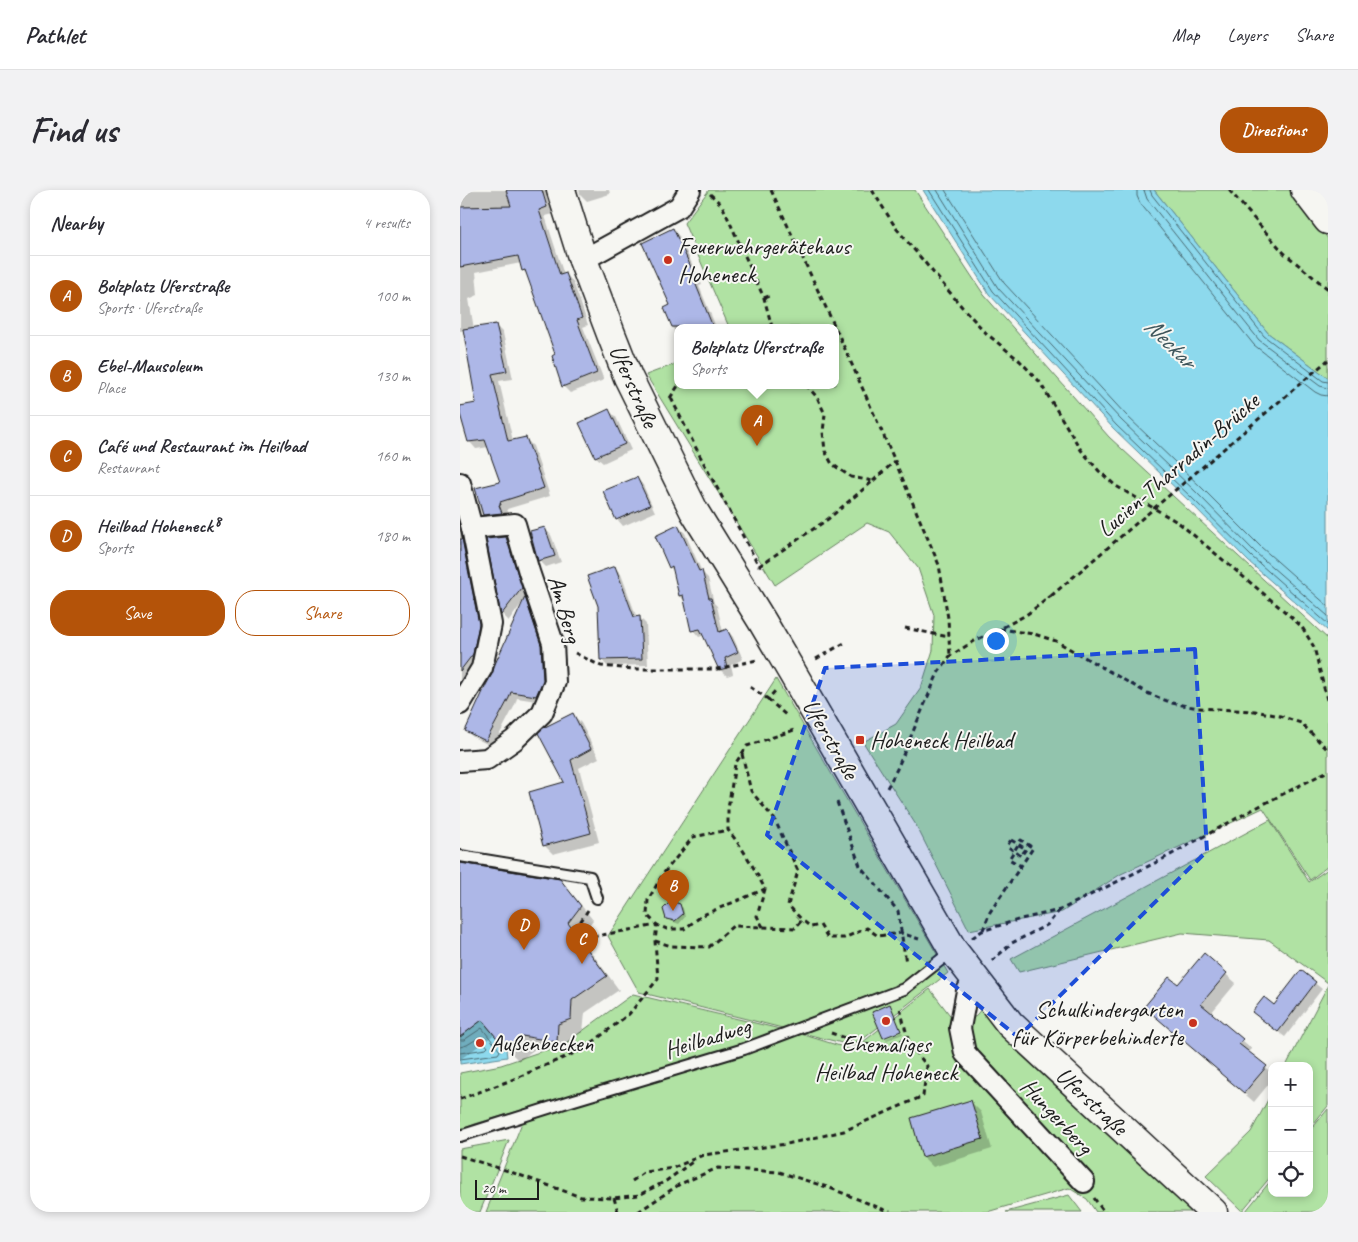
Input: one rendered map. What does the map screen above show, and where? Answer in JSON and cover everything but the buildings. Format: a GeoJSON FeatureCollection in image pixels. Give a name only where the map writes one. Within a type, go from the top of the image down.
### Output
{"type":"FeatureCollection","features":[{"type":"Feature","properties":{"kind":"street","name":"Uferstraße"},"geometry":{"type":"LineString","coordinates":[[561,190],[583,260],[610,334],[642,407],[694,511],[782,655],[953,950],[1010,1024],[1213,1212]]}},
{"type":"Feature","properties":{"kind":"street"},"geometry":{"type":"LineString","coordinates":[[583,260],[679,207],[690,190]]}},
{"type":"Feature","properties":{"kind":"street"},"geometry":{"type":"LineString","coordinates":[[1305,190],[1328,220]]}},
{"type":"Feature","properties":{"kind":"street"},"geometry":{"type":"LineString","coordinates":[[460,483],[472,528],[491,624],[482,668],[460,704]]}},
{"type":"Feature","properties":{"kind":"street","name":"Am Berg"},"geometry":{"type":"LineString","coordinates":[[460,761],[487,759],[514,740],[542,713],[554,682],[553,643],[515,524],[472,528]]}},
{"type":"Feature","properties":{"kind":"street","name":"Hungerberg"},"geometry":{"type":"LineString","coordinates":[[974,979],[967,991],[960,1028],[965,1053],[1084,1182]]}},
{"type":"Feature","properties":{"kind":"lane"},"geometry":{"type":"LineString","coordinates":[[460,856],[590,877],[597,898]]}},
{"type":"Feature","properties":{"kind":"lane","name":"Heilbadweg"},"geometry":{"type":"LineString","coordinates":[[460,1136],[744,1048],[904,989],[953,950]]}},
{"type":"Feature","properties":{"kind":"path"},"geometry":{"type":"LineString","coordinates":[[706,190],[722,205],[764,298],[771,324]]}},
{"type":"Feature","properties":{"kind":"path"},"geometry":{"type":"LineString","coordinates":[[771,190],[833,324]]}},
{"type":"Feature","properties":{"kind":"path"},"geometry":{"type":"LineString","coordinates":[[872,190],[896,228],[962,307],[987,334],[1020,361],[1039,381],[1081,450],[1098,471],[1116,486],[1179,522],[1302,627],[1314,647],[1328,704]]}},
{"type":"Feature","properties":{"kind":"path"},"geometry":{"type":"LineString","coordinates":[[1229,190],[1284,253],[1328,289]]}},
{"type":"Feature","properties":{"kind":"path"},"geometry":{"type":"LineString","coordinates":[[764,298],[771,295]]}},
{"type":"Feature","properties":{"kind":"path"},"geometry":{"type":"LineString","coordinates":[[839,341],[896,461],[939,565],[948,618],[950,656],[938,673],[897,769],[874,813]]}},
{"type":"Feature","properties":{"kind":"path","name":"Lucien-Tharradin-Brücke"},"geometry":{"type":"LineString","coordinates":[[950,656],[976,640],[1026,615],[1051,596],[1328,360]]}},
{"type":"Feature","properties":{"kind":"path"},"geometry":{"type":"LineString","coordinates":[[642,407],[671,398],[676,389]]}},
{"type":"Feature","properties":{"kind":"path"},"geometry":{"type":"LineString","coordinates":[[810,389],[817,396],[825,414],[823,432],[825,451],[832,464],[850,477],[873,481]]}},
{"type":"Feature","properties":{"kind":"path"},"geometry":{"type":"LineString","coordinates":[[671,398],[764,574]]}},
{"type":"Feature","properties":{"kind":"path"},"geometry":{"type":"LineString","coordinates":[[737,581],[828,519],[896,461]]}},
{"type":"Feature","properties":{"kind":"path"},"geometry":{"type":"LineString","coordinates":[[905,628],[949,638]]}},
{"type":"Feature","properties":{"kind":"path"},"geometry":{"type":"LineString","coordinates":[[1000,629],[1034,634],[1056,641],[1147,693],[1172,703],[1198,708],[1255,711],[1301,723],[1328,750]]}},
{"type":"Feature","properties":{"kind":"path"},"geometry":{"type":"LineString","coordinates":[[811,652],[816,659],[846,642]]}},
{"type":"Feature","properties":{"kind":"path"},"geometry":{"type":"LineString","coordinates":[[553,643],[601,666],[633,669],[717,669],[782,655]]}},
{"type":"Feature","properties":{"kind":"path"},"geometry":{"type":"LineString","coordinates":[[763,927],[757,916],[765,888],[728,830],[730,794],[735,764],[742,753],[747,746],[800,728],[768,699]]}},
{"type":"Feature","properties":{"kind":"path"},"geometry":{"type":"LineString","coordinates":[[742,753],[751,791],[775,820],[798,871],[788,905],[802,920],[812,927],[820,925],[828,938],[844,938],[867,928],[878,936],[901,933],[953,950],[982,931],[1060,910],[1163,859],[1328,771]]}},
{"type":"Feature","properties":{"kind":"path"},"geometry":{"type":"LineString","coordinates":[[834,794],[860,866],[898,911],[906,963]]}},
{"type":"Feature","properties":{"kind":"path"},"geometry":{"type":"LineString","coordinates":[[460,1099],[509,1081],[584,1049],[630,1014],[658,979],[655,941],[657,926],[647,915],[648,900],[663,874],[693,837],[728,830]]}},
{"type":"Feature","properties":{"kind":"path"},"geometry":{"type":"LineString","coordinates":[[1011,840],[1018,845],[1026,850],[1021,856],[1007,846],[1011,840]]}},
{"type":"Feature","properties":{"kind":"path"},"geometry":{"type":"LineString","coordinates":[[982,931],[990,912],[1021,866],[1033,848],[1021,840],[1009,859],[1021,866]]}},
{"type":"Feature","properties":{"kind":"path"},"geometry":{"type":"LineString","coordinates":[[597,898],[579,924],[591,937],[657,926],[667,929],[684,928],[703,915],[765,888]]}},
{"type":"Feature","properties":{"kind":"path"},"geometry":{"type":"LineString","coordinates":[[1012,942],[1046,926],[1060,910]]}},
{"type":"Feature","properties":{"kind":"path"},"geometry":{"type":"LineString","coordinates":[[655,941],[671,946],[709,947],[733,926],[795,928],[802,920]]}},
{"type":"Feature","properties":{"kind":"path"},"geometry":{"type":"LineString","coordinates":[[632,1181],[645,1172],[673,1168],[704,1155],[787,1144],[844,1131],[923,1096],[927,1066],[908,1039],[900,1008],[904,989]]}},
{"type":"Feature","properties":{"kind":"path"},"geometry":{"type":"LineString","coordinates":[[808,1025],[853,1041],[879,1046],[908,1039]]}},
{"type":"Feature","properties":{"kind":"path"},"geometry":{"type":"LineString","coordinates":[[460,1156],[581,1197],[614,1198],[639,1195],[704,1155]]}},
{"type":"Feature","properties":{"kind":"path"},"geometry":{"type":"LineString","coordinates":[[638,1212],[680,1184],[718,1168],[779,1172],[830,1188],[890,1212]]}},
{"type":"Feature","properties":{"kind":"path"},"geometry":{"type":"LineString","coordinates":[[614,1198],[618,1212]]}},
{"type":"Feature","properties":{"kind":"highlighted area"},"geometry":{"type":"Polygon","coordinates":[[[1195,649],[1207,851],[1018,1037],[767,835],[825,668],[1195,649]]]}},
{"type":"Feature","properties":{"kind":"green space"},"geometry":{"type":"Polygon","coordinates":[[[709,190],[915,190],[984,295],[1109,437],[1328,639],[1328,866],[1310,880],[1263,808],[1121,874],[1062,912],[969,930],[916,825],[863,742],[896,724],[921,688],[933,650],[934,615],[918,568],[889,532],[867,523],[775,585],[646,375],[674,364],[674,389],[839,389],[839,324],[728,324],[684,223],[709,190]]]}},
{"type":"Feature","properties":{"kind":"green space"},"geometry":{"type":"Polygon","coordinates":[[[1154,190],[1293,190],[1328,239],[1328,378],[1268,333],[1154,190]]]}},
{"type":"Feature","properties":{"kind":"green space"},"geometry":{"type":"Polygon","coordinates":[[[776,679],[948,973],[854,1046],[639,992],[608,936],[776,679]]]}},
{"type":"Feature","properties":{"kind":"green space"},"geometry":{"type":"Polygon","coordinates":[[[1270,820],[1309,882],[1328,869],[1328,983],[1269,940],[1182,933],[1019,972],[1011,959],[1270,820]]]}},
{"type":"Feature","properties":{"kind":"green space"},"geometry":{"type":"Polygon","coordinates":[[[1328,985],[1328,1106],[1313,1124],[1313,1062],[1288,1062],[1328,985]]]}},
{"type":"Feature","properties":{"kind":"green space"},"geometry":{"type":"Polygon","coordinates":[[[930,989],[962,1031],[992,997],[1200,1212],[1096,1212],[1087,1199],[1069,1188],[987,1212],[486,1212],[528,1108],[460,1130],[460,1073],[501,1065],[566,1043],[633,994],[801,1034],[853,1050],[930,989]]]}},
{"type":"Feature","properties":{"kind":"green space"},"geometry":{"type":"Polygon","coordinates":[[[1268,1100],[1268,1180],[1242,1211],[1206,1176],[1251,1132],[1268,1100]]]}},
{"type":"Feature","properties":{"kind":"green space"},"geometry":{"type":"Polygon","coordinates":[[[1328,1109],[1328,1212],[1245,1212],[1268,1184],[1268,1197],[1313,1197],[1313,1127],[1328,1109]]]}},
{"type":"Feature","properties":{"kind":"green space"},"geometry":{"type":"Polygon","coordinates":[[[509,1140],[480,1212],[460,1212],[460,1149],[509,1140]]]}},
{"type":"Feature","properties":{"kind":"green space"},"geometry":{"type":"Polygon","coordinates":[[[1069,1195],[1082,1212],[1006,1212],[1069,1195]]]}},
{"type":"Feature","properties":{"kind":"water","name":"Neckar"},"geometry":{"type":"Polygon","coordinates":[[[923,190],[1154,190],[1268,333],[1328,378],[1328,631],[1248,561],[1113,428],[989,294],[923,190]]]}},
{"type":"Feature","properties":{"kind":"water","name":"Außenbecken"},"geometry":{"type":"Polygon","coordinates":[[[482,1020],[506,1049],[507,1057],[460,1064],[460,1037],[482,1020]]]}},
{"type":"Feature","properties":{"kind":"place","name":"Feuerwehrgerätehaus Hoheneck"},"geometry":{"type":"Point","coordinates":[668,260]}},
{"type":"Feature","properties":{"kind":"place","name":"Bolzplatz Uferstraße"},"geometry":{"type":"Point","coordinates":[757,446]}},
{"type":"Feature","properties":{"kind":"place","name":"Hoheneck Heilbad"},"geometry":{"type":"Point","coordinates":[860,740]}},
{"type":"Feature","properties":{"kind":"place","name":"Ebel-Mausoleum"},"geometry":{"type":"Point","coordinates":[673,911]}},
{"type":"Feature","properties":{"kind":"place","name":"Heilbad Hoheneck⁸"},"geometry":{"type":"Point","coordinates":[524,950]}},
{"type":"Feature","properties":{"kind":"place","name":"Café und Restaurant im Heilbad"},"geometry":{"type":"Point","coordinates":[582,964]}},
{"type":"Feature","properties":{"kind":"place","name":"Ehemaliges Heilbad Hoheneck"},"geometry":{"type":"Point","coordinates":[886,1021]}},
{"type":"Feature","properties":{"kind":"place","name":"Schulkindergarten für Körperbehinderte"},"geometry":{"type":"Point","coordinates":[1193,1023]}},
{"type":"Feature","properties":{"kind":"place","name":"Außenbecken"},"geometry":{"type":"Point","coordinates":[480,1043]}}]}
